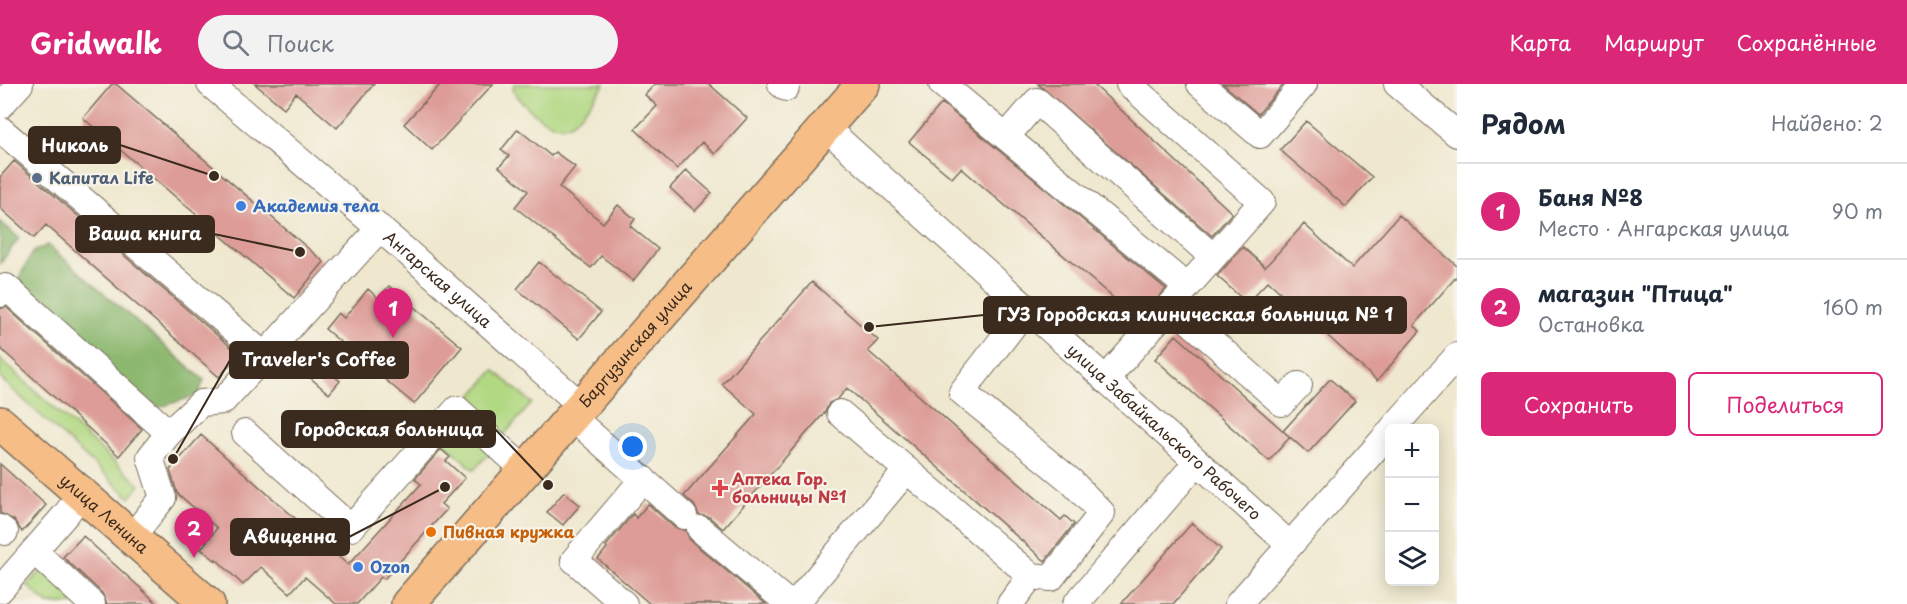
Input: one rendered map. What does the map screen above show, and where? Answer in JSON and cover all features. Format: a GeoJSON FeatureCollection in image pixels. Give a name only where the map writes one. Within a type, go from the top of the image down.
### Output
{"type":"FeatureCollection","features":[{"type":"Feature","properties":{"kind":"main road","name":"Баргузинская улица"},"geometry":{"type":"LineString","coordinates":[[408,604],[863,84]]}},
{"type":"Feature","properties":{"kind":"main road","name":"улица Ленина"},"geometry":{"type":"LineString","coordinates":[[0,423],[208,604]]}},
{"type":"Feature","properties":{"kind":"street"},"geometry":{"type":"LineString","coordinates":[[0,106],[20,84]]}},
{"type":"Feature","properties":{"kind":"street","name":"Ангарская улица"},"geometry":{"type":"LineString","coordinates":[[210,84],[380,228],[577,411],[643,479],[789,604]]}},
{"type":"Feature","properties":{"kind":"street"},"geometry":{"type":"LineString","coordinates":[[942,84],[1006,137],[1179,296],[1282,403],[1299,385]]}},
{"type":"Feature","properties":{"kind":"street"},"geometry":{"type":"LineString","coordinates":[[1105,380],[1262,202],[1129,84]]}},
{"type":"Feature","properties":{"kind":"street"},"geometry":{"type":"LineString","coordinates":[[1200,84],[1260,135],[1304,84]]}},
{"type":"Feature","properties":{"kind":"street"},"geometry":{"type":"LineString","coordinates":[[1397,84],[1457,134]]}},
{"type":"Feature","properties":{"kind":"street"},"geometry":{"type":"LineString","coordinates":[[1006,137],[1037,101],[1213,257]]}},
{"type":"Feature","properties":{"kind":"street","name":"улица Забайкальского Рабочего"},"geometry":{"type":"LineString","coordinates":[[825,127],[1290,545]]}},
{"type":"Feature","properties":{"kind":"street"},"geometry":{"type":"LineString","coordinates":[[0,129],[265,356]]}},
{"type":"Feature","properties":{"kind":"street"},"geometry":{"type":"LineString","coordinates":[[131,538],[163,498],[150,457],[169,433],[201,403],[223,401],[380,228]]}},
{"type":"Feature","properties":{"kind":"street"},"geometry":{"type":"LineString","coordinates":[[0,294],[6,287],[169,433]]}},
{"type":"Feature","properties":{"kind":"street"},"geometry":{"type":"LineString","coordinates":[[840,413],[1031,576],[1051,578],[1102,513],[1071,481],[962,392],[1026,309]]}},
{"type":"Feature","properties":{"kind":"street"},"geometry":{"type":"LineString","coordinates":[[1398,424],[1456,359]]}},
{"type":"Feature","properties":{"kind":"street"},"geometry":{"type":"LineString","coordinates":[[244,433],[351,528],[457,409],[525,470]]}},
{"type":"Feature","properties":{"kind":"street"},"geometry":{"type":"LineString","coordinates":[[1238,604],[1385,437]]}},
{"type":"Feature","properties":{"kind":"street"},"geometry":{"type":"LineString","coordinates":[[1076,604],[1197,462]]}},
{"type":"Feature","properties":{"kind":"street"},"geometry":{"type":"LineString","coordinates":[[795,604],[907,470]]}},
{"type":"Feature","properties":{"kind":"street"},"geometry":{"type":"LineString","coordinates":[[624,604],[574,560],[643,479]]}},
{"type":"Feature","properties":{"kind":"street"},"geometry":{"type":"LineString","coordinates":[[0,590],[81,494]]}},
{"type":"Feature","properties":{"kind":"street"},"geometry":{"type":"LineString","coordinates":[[34,551],[92,604]]}},
{"type":"Feature","properties":{"kind":"street"},"geometry":{"type":"LineString","coordinates":[[1010,604],[1031,576]]}},
{"type":"Feature","properties":{"kind":"green space"},"geometry":{"type":"Polygon","coordinates":[[[514,84],[605,84],[574,121],[566,125],[558,125],[549,123],[531,111],[513,90],[514,84]]]}},
{"type":"Feature","properties":{"kind":"green space"},"geometry":{"type":"Polygon","coordinates":[[[0,221],[19,238],[0,264],[0,221]]]}},
{"type":"Feature","properties":{"kind":"green space"},"geometry":{"type":"Polygon","coordinates":[[[48,245],[204,380],[198,395],[160,407],[139,400],[15,285],[33,252],[48,245]]]}},
{"type":"Feature","properties":{"kind":"green space"},"geometry":{"type":"Polygon","coordinates":[[[0,359],[140,485],[130,498],[0,378],[0,359]]]}},
{"type":"Feature","properties":{"kind":"green space"},"geometry":{"type":"Polygon","coordinates":[[[494,370],[532,403],[502,437],[465,404],[494,370]]]}},
{"type":"Feature","properties":{"kind":"green space"},"geometry":{"type":"Polygon","coordinates":[[[456,416],[492,450],[474,470],[438,437],[456,416]]]}},
{"type":"Feature","properties":{"kind":"green space"},"geometry":{"type":"Polygon","coordinates":[[[45,567],[84,604],[48,604],[27,585],[45,567]]]}},
{"type":"Feature","properties":{"kind":"building"},"geometry":{"type":"Polygon","coordinates":[[[112,84],[116,84],[324,262],[294,298],[83,118],[112,84]]]}},
{"type":"Feature","properties":{"kind":"building"},"geometry":{"type":"Polygon","coordinates":[[[255,84],[374,84],[337,128],[296,93],[284,108],[255,84]]]}},
{"type":"Feature","properties":{"kind":"building"},"geometry":{"type":"Polygon","coordinates":[[[441,84],[493,84],[432,150],[404,124],[441,84]]]}},
{"type":"Feature","properties":{"kind":"building"},"geometry":{"type":"Polygon","coordinates":[[[655,84],[709,84],[747,118],[715,154],[702,142],[677,169],[635,129],[657,106],[645,95],[655,84]]]}},
{"type":"Feature","properties":{"kind":"building"},"geometry":{"type":"Polygon","coordinates":[[[1038,84],[1093,84],[1232,213],[1212,236],[1038,84]]]}},
{"type":"Feature","properties":{"kind":"building"},"geometry":{"type":"Polygon","coordinates":[[[1223,84],[1284,84],[1258,114],[1223,84]]]}},
{"type":"Feature","properties":{"kind":"building"},"geometry":{"type":"Polygon","coordinates":[[[942,103],[1166,289],[1138,319],[961,168],[952,178],[909,142],[942,103]]]}},
{"type":"Feature","properties":{"kind":"building"},"geometry":{"type":"Polygon","coordinates":[[[1306,121],[1372,177],[1346,207],[1280,150],[1306,121]]]}},
{"type":"Feature","properties":{"kind":"building"},"geometry":{"type":"Polygon","coordinates":[[[518,129],[551,156],[555,152],[575,167],[559,187],[603,223],[618,205],[635,219],[630,226],[658,249],[633,281],[601,256],[591,268],[515,207],[528,191],[499,167],[509,156],[501,150],[518,129]]]}},
{"type":"Feature","properties":{"kind":"building"},"geometry":{"type":"Polygon","coordinates":[[[14,161],[239,354],[219,377],[46,225],[34,238],[0,208],[0,177],[14,161]]]}},
{"type":"Feature","properties":{"kind":"building"},"geometry":{"type":"Polygon","coordinates":[[[686,170],[712,193],[695,211],[670,188],[686,170]]]}},
{"type":"Feature","properties":{"kind":"building"},"geometry":{"type":"Polygon","coordinates":[[[1399,215],[1457,266],[1457,276],[1414,325],[1420,331],[1377,381],[1268,281],[1247,303],[1217,276],[1243,247],[1265,267],[1304,224],[1352,268],[1399,215]]]}},
{"type":"Feature","properties":{"kind":"building"},"geometry":{"type":"Polygon","coordinates":[[[539,262],[601,312],[579,339],[517,289],[539,262]]]}},
{"type":"Feature","properties":{"kind":"building"},"geometry":{"type":"Polygon","coordinates":[[[812,282],[878,340],[868,351],[1061,520],[1065,516],[1074,524],[1045,561],[847,388],[838,399],[829,403],[825,412],[723,529],[709,517],[699,515],[694,505],[684,496],[756,414],[722,384],[812,282]]]}},
{"type":"Feature","properties":{"kind":"building"},"geometry":{"type":"Polygon","coordinates":[[[389,286],[462,347],[414,404],[325,329],[338,313],[344,318],[368,289],[378,298],[389,286]]]}},
{"type":"Feature","properties":{"kind":"building"},"geometry":{"type":"Polygon","coordinates":[[[6,307],[142,429],[119,456],[0,348],[0,309],[6,307]]]}},
{"type":"Feature","properties":{"kind":"building"},"geometry":{"type":"Polygon","coordinates":[[[1176,335],[1290,437],[1269,461],[1155,359],[1176,335]]]}},
{"type":"Feature","properties":{"kind":"building"},"geometry":{"type":"Polygon","coordinates":[[[318,362],[340,381],[329,394],[307,375],[318,362]]]}},
{"type":"Feature","properties":{"kind":"building"},"geometry":{"type":"Polygon","coordinates":[[[1330,379],[1355,401],[1308,453],[1283,431],[1330,379]]]}},
{"type":"Feature","properties":{"kind":"building"},"geometry":{"type":"Polygon","coordinates":[[[201,435],[348,565],[421,484],[415,479],[441,449],[450,457],[446,461],[465,478],[441,504],[447,509],[384,579],[381,577],[357,604],[336,604],[305,577],[290,593],[261,567],[243,585],[216,559],[201,549],[217,528],[177,493],[170,470],[201,435]]]}},
{"type":"Feature","properties":{"kind":"building"},"geometry":{"type":"Polygon","coordinates":[[[0,464],[46,505],[22,532],[14,520],[0,513],[0,464]]]}},
{"type":"Feature","properties":{"kind":"building"},"geometry":{"type":"Polygon","coordinates":[[[564,492],[580,505],[563,525],[547,512],[564,492]]]}},
{"type":"Feature","properties":{"kind":"building"},"geometry":{"type":"Polygon","coordinates":[[[648,504],[674,527],[686,531],[690,540],[766,604],[650,604],[598,559],[633,514],[636,518],[648,504]]]}},
{"type":"Feature","properties":{"kind":"building"},"geometry":{"type":"Polygon","coordinates":[[[1192,523],[1221,549],[1173,604],[1121,604],[1192,523]]]}},
{"type":"Feature","properties":{"kind":"building"},"geometry":{"type":"Polygon","coordinates":[[[83,536],[158,604],[107,604],[102,593],[63,557],[83,536]]]}},
{"type":"Feature","properties":{"kind":"place","name":"Николь"},"geometry":{"type":"Point","coordinates":[214,176]}},
{"type":"Feature","properties":{"kind":"place","name":"Капитал Life"},"geometry":{"type":"Point","coordinates":[37,178]}},
{"type":"Feature","properties":{"kind":"place","name":"Академия тела"},"geometry":{"type":"Point","coordinates":[241,206]}},
{"type":"Feature","properties":{"kind":"place","name":"Ваша книга"},"geometry":{"type":"Point","coordinates":[300,252]}},
{"type":"Feature","properties":{"kind":"place","name":"ГУЗ Городская клиническая больница № 1"},"geometry":{"type":"Point","coordinates":[869,327]}},
{"type":"Feature","properties":{"kind":"place","name":"Баня №8"},"geometry":{"type":"Point","coordinates":[393,338]}},
{"type":"Feature","properties":{"kind":"place","name":"Traveler's Coffee"},"geometry":{"type":"Point","coordinates":[173,459]}},
{"type":"Feature","properties":{"kind":"place","name":"Городская больница"},"geometry":{"type":"Point","coordinates":[548,485]}},
{"type":"Feature","properties":{"kind":"place","name":"Авиценна"},"geometry":{"type":"Point","coordinates":[445,487]}},
{"type":"Feature","properties":{"kind":"place","name":"Аптека Гор. больницы №1"},"geometry":{"type":"Point","coordinates":[720,488]}},
{"type":"Feature","properties":{"kind":"place","name":"Пивная кружка"},"geometry":{"type":"Point","coordinates":[431,532]}},
{"type":"Feature","properties":{"kind":"place","name":"магазин \"Птица\""},"geometry":{"type":"Point","coordinates":[194,558]}},
{"type":"Feature","properties":{"kind":"place","name":"Ozon"},"geometry":{"type":"Point","coordinates":[358,567]}}]}
